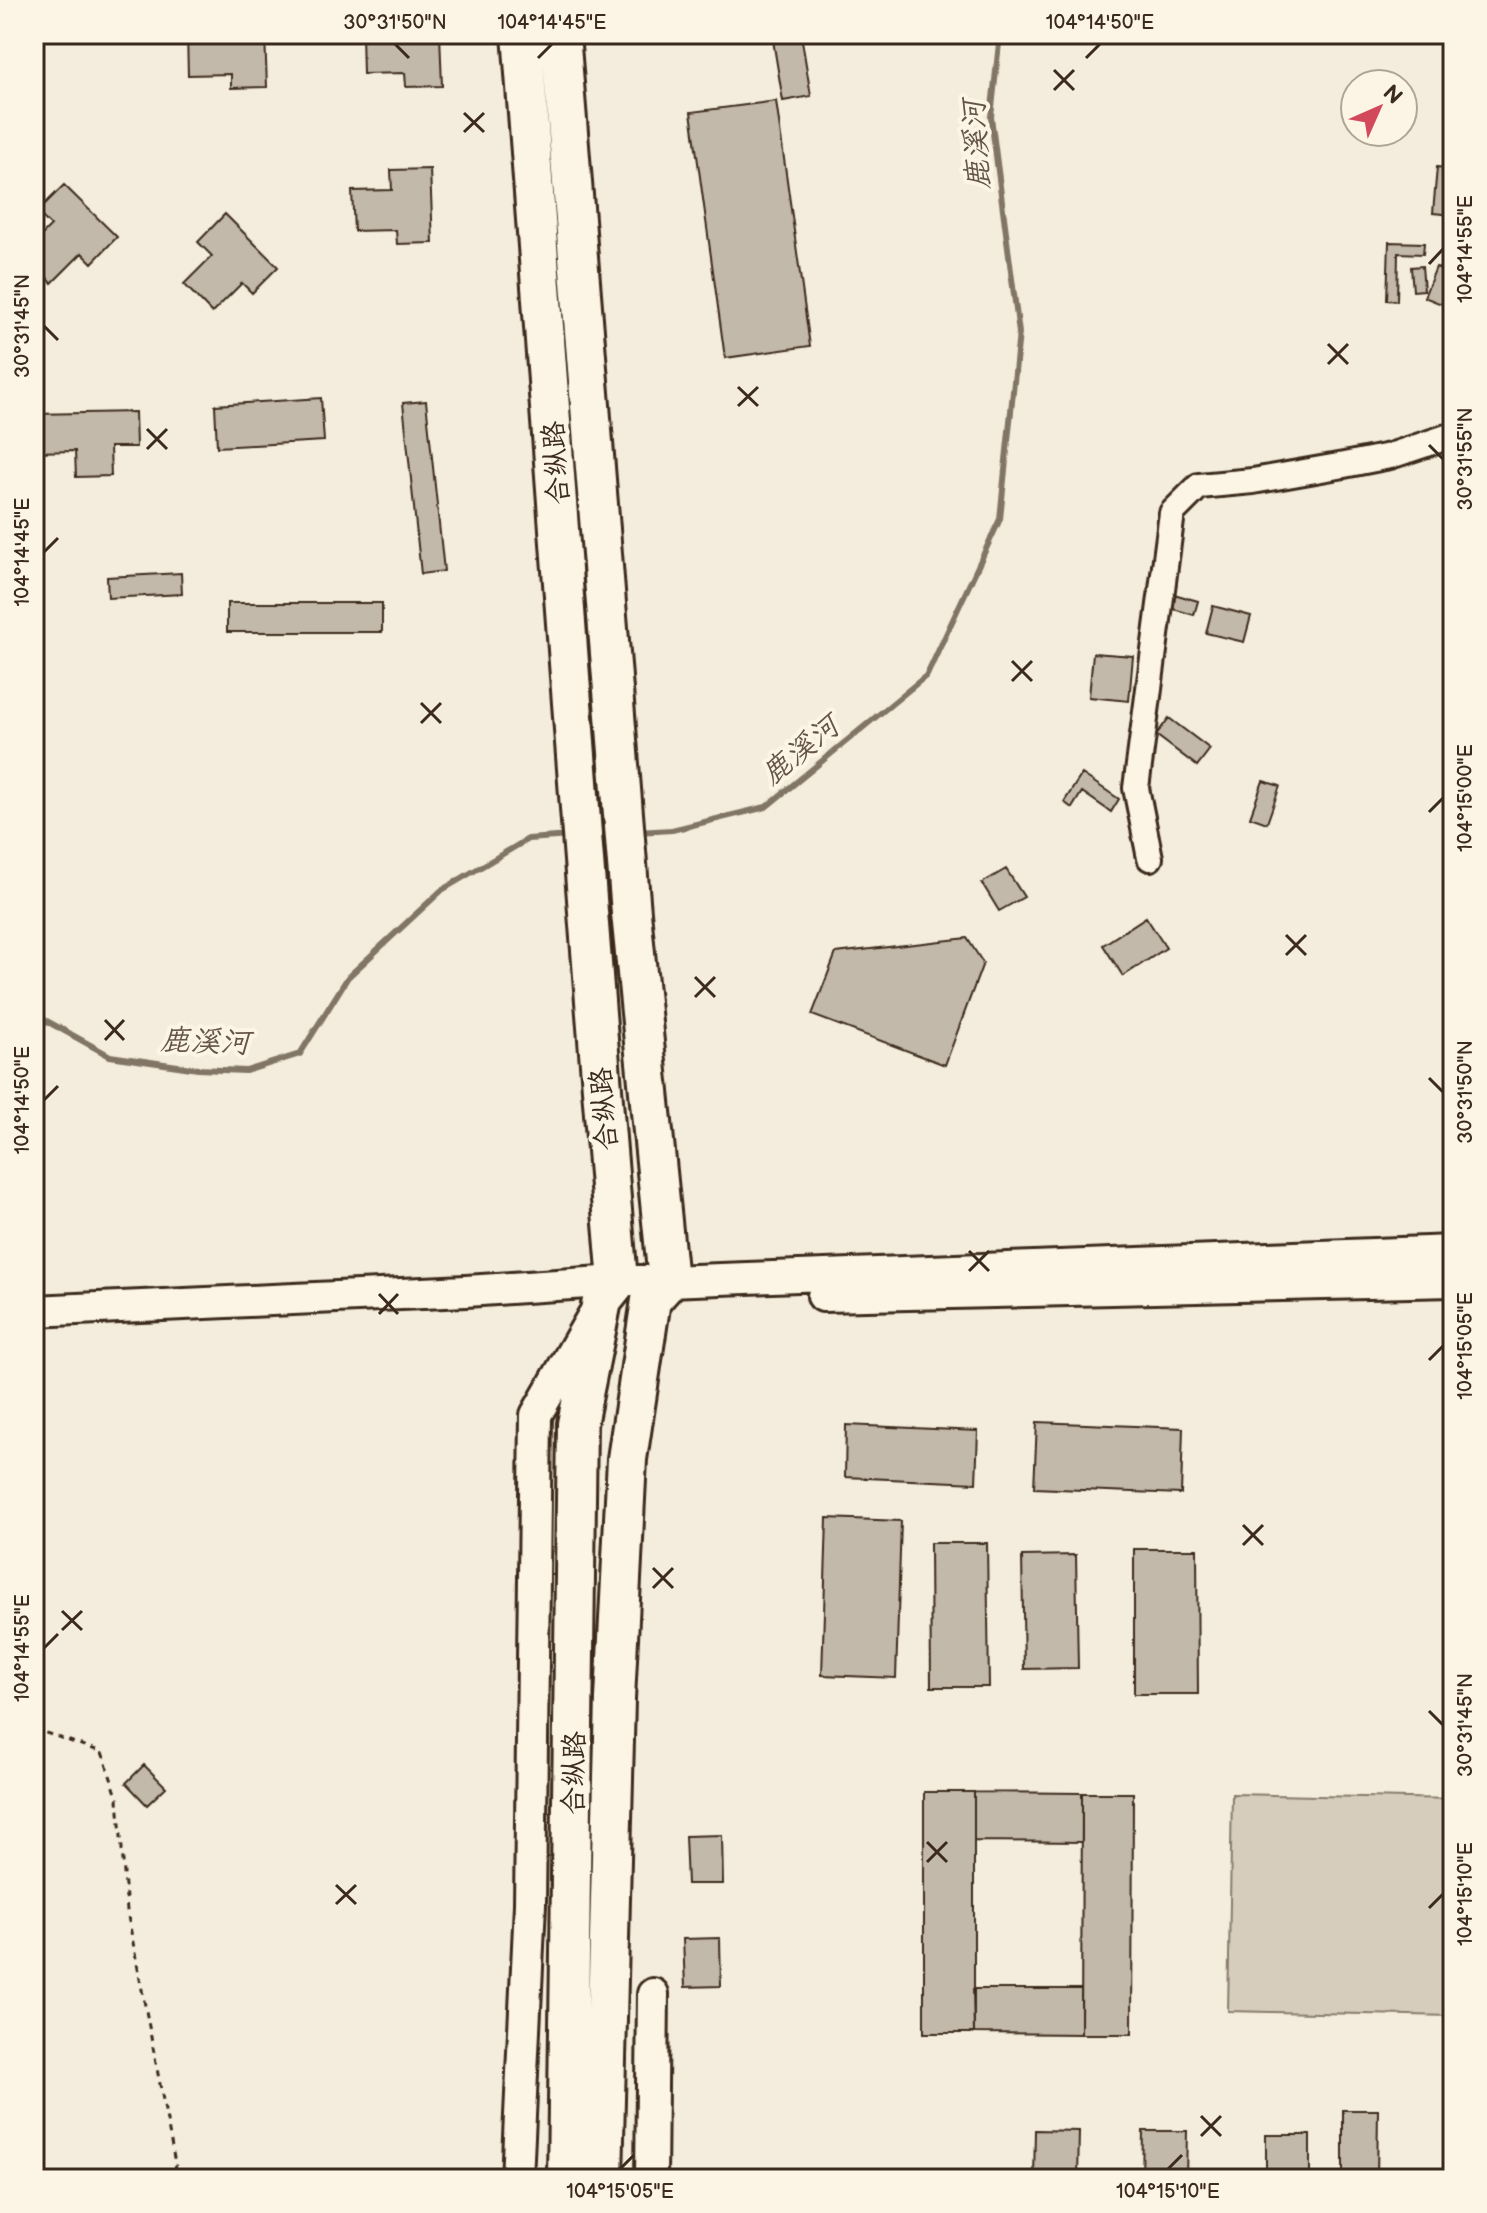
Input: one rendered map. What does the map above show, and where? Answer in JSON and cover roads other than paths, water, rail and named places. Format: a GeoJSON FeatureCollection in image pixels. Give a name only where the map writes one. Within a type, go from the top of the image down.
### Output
{"type":"FeatureCollection","features":[{"type":"Feature","properties":{"kind":"main road","name":"合纵路"},"geometry":{"type":"LineString","coordinates":[[522,34],[576,742],[610,1291],[577,1424],[567,2179]]}},
{"type":"Feature","properties":{"kind":"main road","name":"合纵路"},"geometry":{"type":"LineString","coordinates":[[560,34],[659,1291],[627,1459],[615,1699],[603,2179]]}},
{"type":"Feature","properties":{"kind":"street"},"geometry":{"type":"LineString","coordinates":[[1150,858],[1136,788],[1172,513],[1199,486],[1253,481],[1390,456],[1453,435]]}},
{"type":"Feature","properties":{"kind":"street"},"geometry":{"type":"LineString","coordinates":[[659,1291],[1453,1251]]}},
{"type":"Feature","properties":{"kind":"street"},"geometry":{"type":"LineString","coordinates":[[34,1311],[466,1291],[1453,1281]]}},
{"type":"Feature","properties":{"kind":"street"},"geometry":{"type":"LineString","coordinates":[[34,1330],[610,1291]]}},
{"type":"Feature","properties":{"kind":"street"},"geometry":{"type":"LineString","coordinates":[[517,2179],[530,1904],[536,1415],[610,1291]]}},
{"type":"Feature","properties":{"kind":"street"},"geometry":{"type":"LineString","coordinates":[[651,2179],[653,1994]]}},
{"type":"Feature","properties":{"kind":"waterway","name":"鹿溪河"},"geometry":{"type":"LineString","coordinates":[[637,832],[672,830],[766,807],[927,675],[1000,519],[1019,333],[991,117],[1000,34]]}},
{"type":"Feature","properties":{"kind":"waterway","name":"鹿溪河"},"geometry":{"type":"LineString","coordinates":[[34,1014],[110,1056],[198,1069],[246,1071],[300,1054],[348,977],[442,890],[528,839],[570,836]]}}]}
